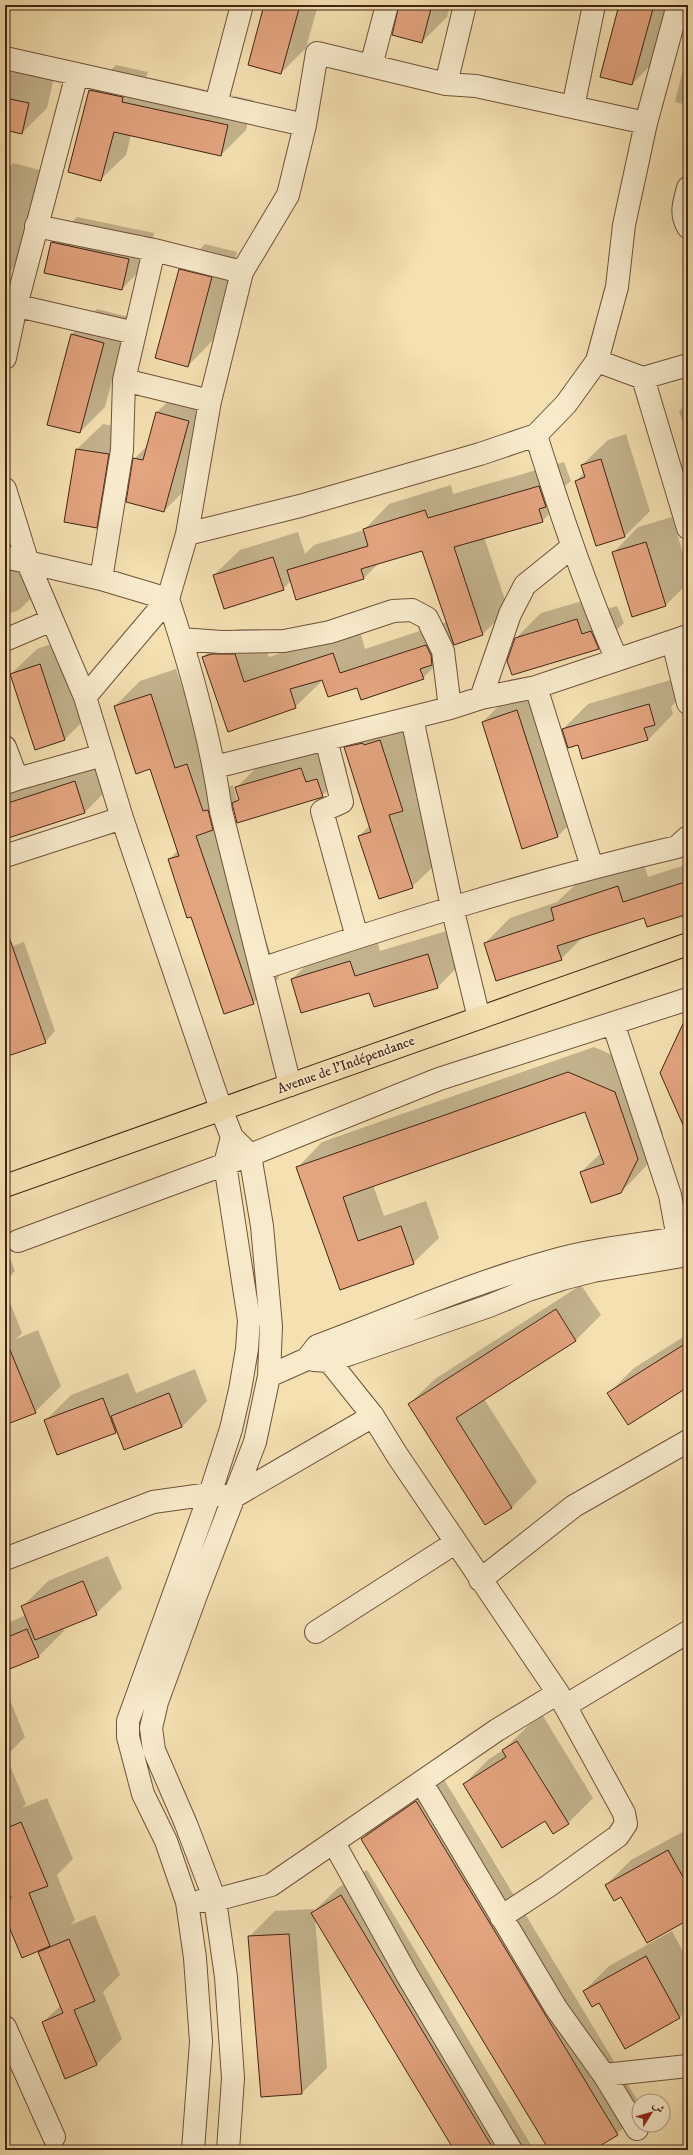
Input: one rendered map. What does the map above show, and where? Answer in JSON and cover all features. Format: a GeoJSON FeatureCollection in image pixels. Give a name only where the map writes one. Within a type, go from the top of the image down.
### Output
{"type":"FeatureCollection","features":[{"type":"Feature","properties":{"kind":"main road","name":"Avenue de l'Indépendance"},"geometry":{"type":"LineString","coordinates":[[5,1186],[688,944]]}},
{"type":"Feature","properties":{"kind":"street"},"geometry":{"type":"LineString","coordinates":[[216,104],[242,5]]}},
{"type":"Feature","properties":{"kind":"street"},"geometry":{"type":"LineString","coordinates":[[371,66],[387,5]]}},
{"type":"Feature","properties":{"kind":"street"},"geometry":{"type":"LineString","coordinates":[[446,84],[465,5]]}},
{"type":"Feature","properties":{"kind":"street"},"geometry":{"type":"LineString","coordinates":[[572,107],[594,5]]}},
{"type":"Feature","properties":{"kind":"street"},"geometry":{"type":"LineString","coordinates":[[187,534],[300,506],[480,454],[536,435],[566,404],[597,362],[617,287],[624,225],[646,123],[678,5]]}},
{"type":"Feature","properties":{"kind":"street"},"geometry":{"type":"LineString","coordinates":[[85,697],[168,599],[187,534],[210,401],[242,272],[288,195],[305,125],[317,53],[446,84],[476,86],[646,123]]}},
{"type":"Feature","properties":{"kind":"street"},"geometry":{"type":"LineString","coordinates":[[5,58],[305,125]]}},
{"type":"Feature","properties":{"kind":"street"},"geometry":{"type":"LineString","coordinates":[[5,358],[10,305],[36,226],[76,74]]}},
{"type":"Feature","properties":{"kind":"street"},"geometry":{"type":"LineString","coordinates":[[688,188],[682,210],[684,220],[688,227]]}},
{"type":"Feature","properties":{"kind":"street"},"geometry":{"type":"LineString","coordinates":[[36,226],[154,250],[242,272]]}},
{"type":"Feature","properties":{"kind":"street"},"geometry":{"type":"LineString","coordinates":[[101,579],[122,450],[124,380],[154,250]]}},
{"type":"Feature","properties":{"kind":"street"},"geometry":{"type":"LineString","coordinates":[[10,305],[135,334]]}},
{"type":"Feature","properties":{"kind":"street"},"geometry":{"type":"LineString","coordinates":[[597,362],[643,378],[688,366]]}},
{"type":"Feature","properties":{"kind":"street"},"geometry":{"type":"LineString","coordinates":[[643,378],[688,528]]}},
{"type":"Feature","properties":{"kind":"street"},"geometry":{"type":"LineString","coordinates":[[124,380],[210,401]]}},
{"type":"Feature","properties":{"kind":"street"},"geometry":{"type":"LineString","coordinates":[[536,435],[572,547],[599,619],[617,660]]}},
{"type":"Feature","properties":{"kind":"street"},"geometry":{"type":"LineString","coordinates":[[5,489],[28,563],[85,697],[122,818],[221,1109],[232,1137],[250,1155],[262,1226],[270,1322],[269,1376],[255,1442],[196,1595],[157,1702],[151,1728],[154,1750],[186,1824],[215,1900],[226,1977],[233,2078],[228,2150]]}},
{"type":"Feature","properties":{"kind":"street"},"geometry":{"type":"LineString","coordinates":[[481,698],[510,614],[526,585],[572,547]]}},
{"type":"Feature","properties":{"kind":"street"},"geometry":{"type":"LineString","coordinates":[[5,557],[101,579],[168,599]]}},
{"type":"Feature","properties":{"kind":"street"},"geometry":{"type":"LineString","coordinates":[[168,599],[181,639],[215,767],[221,811],[290,1085]]}},
{"type":"Feature","properties":{"kind":"street"},"geometry":{"type":"LineString","coordinates":[[181,639],[221,642],[284,641],[330,632],[393,611],[412,610],[427,618],[443,651],[450,708]]}},
{"type":"Feature","properties":{"kind":"street"},"geometry":{"type":"LineString","coordinates":[[5,640],[52,620]]}},
{"type":"Feature","properties":{"kind":"street"},"geometry":{"type":"LineString","coordinates":[[215,767],[412,718],[481,698],[536,688],[681,639],[688,703]]}},
{"type":"Feature","properties":{"kind":"street"},"geometry":{"type":"LineString","coordinates":[[536,688],[592,867]]}},
{"type":"Feature","properties":{"kind":"street"},"geometry":{"type":"LineString","coordinates":[[412,718],[452,907],[479,1018]]}},
{"type":"Feature","properties":{"kind":"street"},"geometry":{"type":"LineString","coordinates":[[326,739],[342,802],[322,811],[357,937]]}},
{"type":"Feature","properties":{"kind":"street"},"geometry":{"type":"LineString","coordinates":[[5,747],[11,781],[103,755]]}},
{"type":"Feature","properties":{"kind":"street"},"geometry":{"type":"LineString","coordinates":[[5,856],[122,818]]}},
{"type":"Feature","properties":{"kind":"street"},"geometry":{"type":"LineString","coordinates":[[261,969],[452,907],[592,867],[677,847],[688,838]]}},
{"type":"Feature","properties":{"kind":"street"},"geometry":{"type":"LineString","coordinates":[[18,1241],[250,1155],[439,1079],[688,999]]}},
{"type":"Feature","properties":{"kind":"street"},"geometry":{"type":"LineString","coordinates":[[269,1376],[318,1355],[562,1279],[685,1243],[613,1023]]}},
{"type":"Feature","properties":{"kind":"street"},"geometry":{"type":"LineString","coordinates":[[195,2149],[202,2042],[195,1958],[187,1902],[166,1841],[143,1794],[129,1744],[128,1721],[210,1494],[231,1429],[240,1390],[247,1349],[249,1320],[225,1164],[232,1137]]}},
{"type":"Feature","properties":{"kind":"street"},"geometry":{"type":"LineString","coordinates":[[249,1320],[270,1322]]}},
{"type":"Feature","properties":{"kind":"street"},"geometry":{"type":"LineString","coordinates":[[318,1355],[373,1416],[455,1543],[561,1700],[624,1813],[626,1824],[618,1836],[547,1887],[501,1917]]}},
{"type":"Feature","properties":{"kind":"street"},"geometry":{"type":"LineString","coordinates":[[5,1559],[153,1502],[210,1494],[235,1496],[373,1416]]}},
{"type":"Feature","properties":{"kind":"street"},"geometry":{"type":"LineString","coordinates":[[480,1580],[574,1506],[688,1441]]}},
{"type":"Feature","properties":{"kind":"street"},"geometry":{"type":"LineString","coordinates":[[316,1632],[455,1543]]}},
{"type":"Feature","properties":{"kind":"street"},"geometry":{"type":"LineString","coordinates":[[187,1902],[215,1900],[271,1885],[334,1844],[498,1730],[561,1700],[688,1632]]}},
{"type":"Feature","properties":{"kind":"street"},"geometry":{"type":"LineString","coordinates":[[422,1783],[556,2008],[604,2075],[631,2119]]}},
{"type":"Feature","properties":{"kind":"street"},"geometry":{"type":"LineString","coordinates":[[334,1844],[407,1975],[511,2150]]}},
{"type":"Feature","properties":{"kind":"street"},"geometry":{"type":"LineString","coordinates":[[5,2027],[54,2137]]}},
{"type":"Feature","properties":{"kind":"street"},"geometry":{"type":"LineString","coordinates":[[604,2075],[688,2066]]}},
{"type":"Feature","properties":{"kind":"building"},"geometry":{"type":"Polygon","coordinates":[[[264,5],[300,5],[281,74],[248,65],[264,5]]]}},
{"type":"Feature","properties":{"kind":"building"},"geometry":{"type":"Polygon","coordinates":[[[399,5],[432,5],[422,43],[392,35],[399,5]]]}},
{"type":"Feature","properties":{"kind":"building"},"geometry":{"type":"Polygon","coordinates":[[[619,5],[654,5],[632,85],[600,77],[619,5]]]}},
{"type":"Feature","properties":{"kind":"building"},"geometry":{"type":"Polygon","coordinates":[[[89,90],[123,97],[122,102],[228,125],[221,156],[114,132],[101,181],[68,172],[89,90]]]}},
{"type":"Feature","properties":{"kind":"building"},"geometry":{"type":"Polygon","coordinates":[[[5,98],[29,103],[22,134],[5,130],[5,98]]]}},
{"type":"Feature","properties":{"kind":"building"},"geometry":{"type":"Polygon","coordinates":[[[51,242],[129,259],[122,290],[44,273],[51,242]]]}},
{"type":"Feature","properties":{"kind":"building"},"geometry":{"type":"Polygon","coordinates":[[[179,269],[212,277],[188,367],[155,358],[179,269]]]}},
{"type":"Feature","properties":{"kind":"building"},"geometry":{"type":"Polygon","coordinates":[[[71,334],[104,343],[80,433],[47,425],[71,334]]]}},
{"type":"Feature","properties":{"kind":"building"},"geometry":{"type":"Polygon","coordinates":[[[156,412],[189,421],[164,512],[126,502],[133,458],[143,460],[156,412]]]}},
{"type":"Feature","properties":{"kind":"building"},"geometry":{"type":"Polygon","coordinates":[[[76,449],[109,454],[97,528],[64,522],[76,449]]]}},
{"type":"Feature","properties":{"kind":"building"},"geometry":{"type":"Polygon","coordinates":[[[601,459],[625,537],[596,546],[575,481],[585,477],[581,465],[601,459]]]}},
{"type":"Feature","properties":{"kind":"building"},"geometry":{"type":"Polygon","coordinates":[[[539,486],[546,507],[539,509],[543,522],[454,547],[483,635],[454,645],[422,551],[361,569],[364,579],[296,600],[287,570],[368,546],[363,529],[425,510],[428,518],[539,486]]]}},
{"type":"Feature","properties":{"kind":"building"},"geometry":{"type":"Polygon","coordinates":[[[646,542],[666,606],[632,617],[612,552],[646,542]]]}},
{"type":"Feature","properties":{"kind":"building"},"geometry":{"type":"Polygon","coordinates":[[[273,557],[284,590],[224,609],[213,575],[273,557]]]}},
{"type":"Feature","properties":{"kind":"building"},"geometry":{"type":"Polygon","coordinates":[[[577,619],[582,634],[591,631],[599,649],[512,675],[507,661],[515,638],[577,619]]]}},
{"type":"Feature","properties":{"kind":"building"},"geometry":{"type":"Polygon","coordinates":[[[426,645],[431,655],[432,665],[420,669],[424,679],[361,700],[357,688],[328,697],[322,680],[290,689],[296,708],[228,732],[202,657],[212,654],[235,654],[244,682],[333,653],[340,673],[426,645]]]}},
{"type":"Feature","properties":{"kind":"building"},"geometry":{"type":"Polygon","coordinates":[[[40,664],[65,740],[35,750],[10,674],[40,664]]]}},
{"type":"Feature","properties":{"kind":"building"},"geometry":{"type":"Polygon","coordinates":[[[151,694],[175,768],[187,764],[203,811],[208,810],[213,830],[196,836],[254,1004],[224,1014],[191,917],[187,918],[168,859],[179,856],[150,769],[136,774],[114,706],[151,694]]]}},
{"type":"Feature","properties":{"kind":"building"},"geometry":{"type":"Polygon","coordinates":[[[649,704],[655,725],[644,728],[648,740],[582,759],[578,745],[568,748],[562,729],[649,704]]]}},
{"type":"Feature","properties":{"kind":"building"},"geometry":{"type":"Polygon","coordinates":[[[517,710],[558,837],[522,849],[482,722],[517,710]]]}},
{"type":"Feature","properties":{"kind":"building"},"geometry":{"type":"Polygon","coordinates":[[[380,740],[403,811],[389,815],[413,888],[379,899],[358,836],[371,832],[344,747],[363,743],[364,745],[380,740]]]}},
{"type":"Feature","properties":{"kind":"building"},"geometry":{"type":"Polygon","coordinates":[[[301,768],[306,782],[317,779],[323,797],[237,823],[232,803],[239,800],[235,787],[301,768]]]}},
{"type":"Feature","properties":{"kind":"building"},"geometry":{"type":"Polygon","coordinates":[[[75,781],[85,813],[5,839],[5,804],[75,781]]]}},
{"type":"Feature","properties":{"kind":"building"},"geometry":{"type":"Polygon","coordinates":[[[688,881],[688,914],[647,927],[644,918],[557,946],[562,960],[496,981],[484,943],[554,920],[551,908],[618,886],[623,902],[688,881]]]}},
{"type":"Feature","properties":{"kind":"building"},"geometry":{"type":"Polygon","coordinates":[[[8,934],[46,1043],[5,1057],[5,935],[8,934]]]}},
{"type":"Feature","properties":{"kind":"building"},"geometry":{"type":"Polygon","coordinates":[[[428,954],[438,988],[374,1007],[369,993],[301,1013],[291,979],[350,961],[355,976],[428,954]]]}},
{"type":"Feature","properties":{"kind":"building"},"geometry":{"type":"Polygon","coordinates":[[[688,1013],[688,1136],[660,1073],[688,1013]]]}},
{"type":"Feature","properties":{"kind":"building"},"geometry":{"type":"Polygon","coordinates":[[[568,1072],[615,1092],[638,1159],[621,1193],[591,1203],[580,1172],[604,1164],[585,1112],[343,1197],[358,1241],[401,1226],[414,1264],[340,1290],[296,1167],[568,1072]]]}},
{"type":"Feature","properties":{"kind":"building"},"geometry":{"type":"Polygon","coordinates":[[[556,1309],[576,1341],[456,1418],[512,1508],[485,1525],[408,1404],[556,1309]]]}},
{"type":"Feature","properties":{"kind":"building"},"geometry":{"type":"Polygon","coordinates":[[[5,1338],[36,1413],[5,1425],[5,1338]]]}},
{"type":"Feature","properties":{"kind":"building"},"geometry":{"type":"Polygon","coordinates":[[[688,1342],[688,1387],[628,1425],[607,1393],[688,1342]]]}},
{"type":"Feature","properties":{"kind":"building"},"geometry":{"type":"Polygon","coordinates":[[[169,1393],[182,1427],[124,1450],[111,1416],[169,1393]]]}},
{"type":"Feature","properties":{"kind":"building"},"geometry":{"type":"Polygon","coordinates":[[[103,1398],[116,1433],[57,1455],[44,1420],[103,1398]]]}},
{"type":"Feature","properties":{"kind":"building"},"geometry":{"type":"Polygon","coordinates":[[[83,1581],[97,1615],[35,1640],[21,1606],[83,1581]]]}},
{"type":"Feature","properties":{"kind":"building"},"geometry":{"type":"Polygon","coordinates":[[[27,1629],[39,1657],[5,1671],[5,1638],[27,1629]]]}},
{"type":"Feature","properties":{"kind":"building"},"geometry":{"type":"Polygon","coordinates":[[[517,1741],[569,1824],[553,1834],[545,1821],[502,1848],[463,1784],[506,1757],[502,1750],[517,1741]]]}},
{"type":"Feature","properties":{"kind":"building"},"geometry":{"type":"Polygon","coordinates":[[[416,1801],[618,2135],[593,2150],[549,2150],[361,1839],[416,1801]]]}},
{"type":"Feature","properties":{"kind":"building"},"geometry":{"type":"Polygon","coordinates":[[[21,1822],[48,1886],[29,1893],[50,1946],[22,1958],[5,1917],[5,1900],[11,1898],[5,1884],[5,1829],[21,1822]]]}},
{"type":"Feature","properties":{"kind":"building"},"geometry":{"type":"Polygon","coordinates":[[[668,1850],[688,1886],[688,1920],[647,1943],[621,1897],[614,1901],[605,1885],[668,1850]]]}},
{"type":"Feature","properties":{"kind":"building"},"geometry":{"type":"Polygon","coordinates":[[[341,1895],[494,2150],[454,2150],[311,1913],[341,1895]]]}},
{"type":"Feature","properties":{"kind":"building"},"geometry":{"type":"Polygon","coordinates":[[[289,1934],[302,2094],[261,2097],[248,1936],[289,1934]]]}},
{"type":"Feature","properties":{"kind":"building"},"geometry":{"type":"Polygon","coordinates":[[[69,1939],[95,2001],[74,2010],[97,2065],[65,2079],[42,2022],[63,2013],[38,1952],[69,1939]]]}},
{"type":"Feature","properties":{"kind":"building"},"geometry":{"type":"Polygon","coordinates":[[[646,1956],[680,2018],[625,2049],[599,2003],[592,2007],[583,1991],[646,1956]]]}}]}
